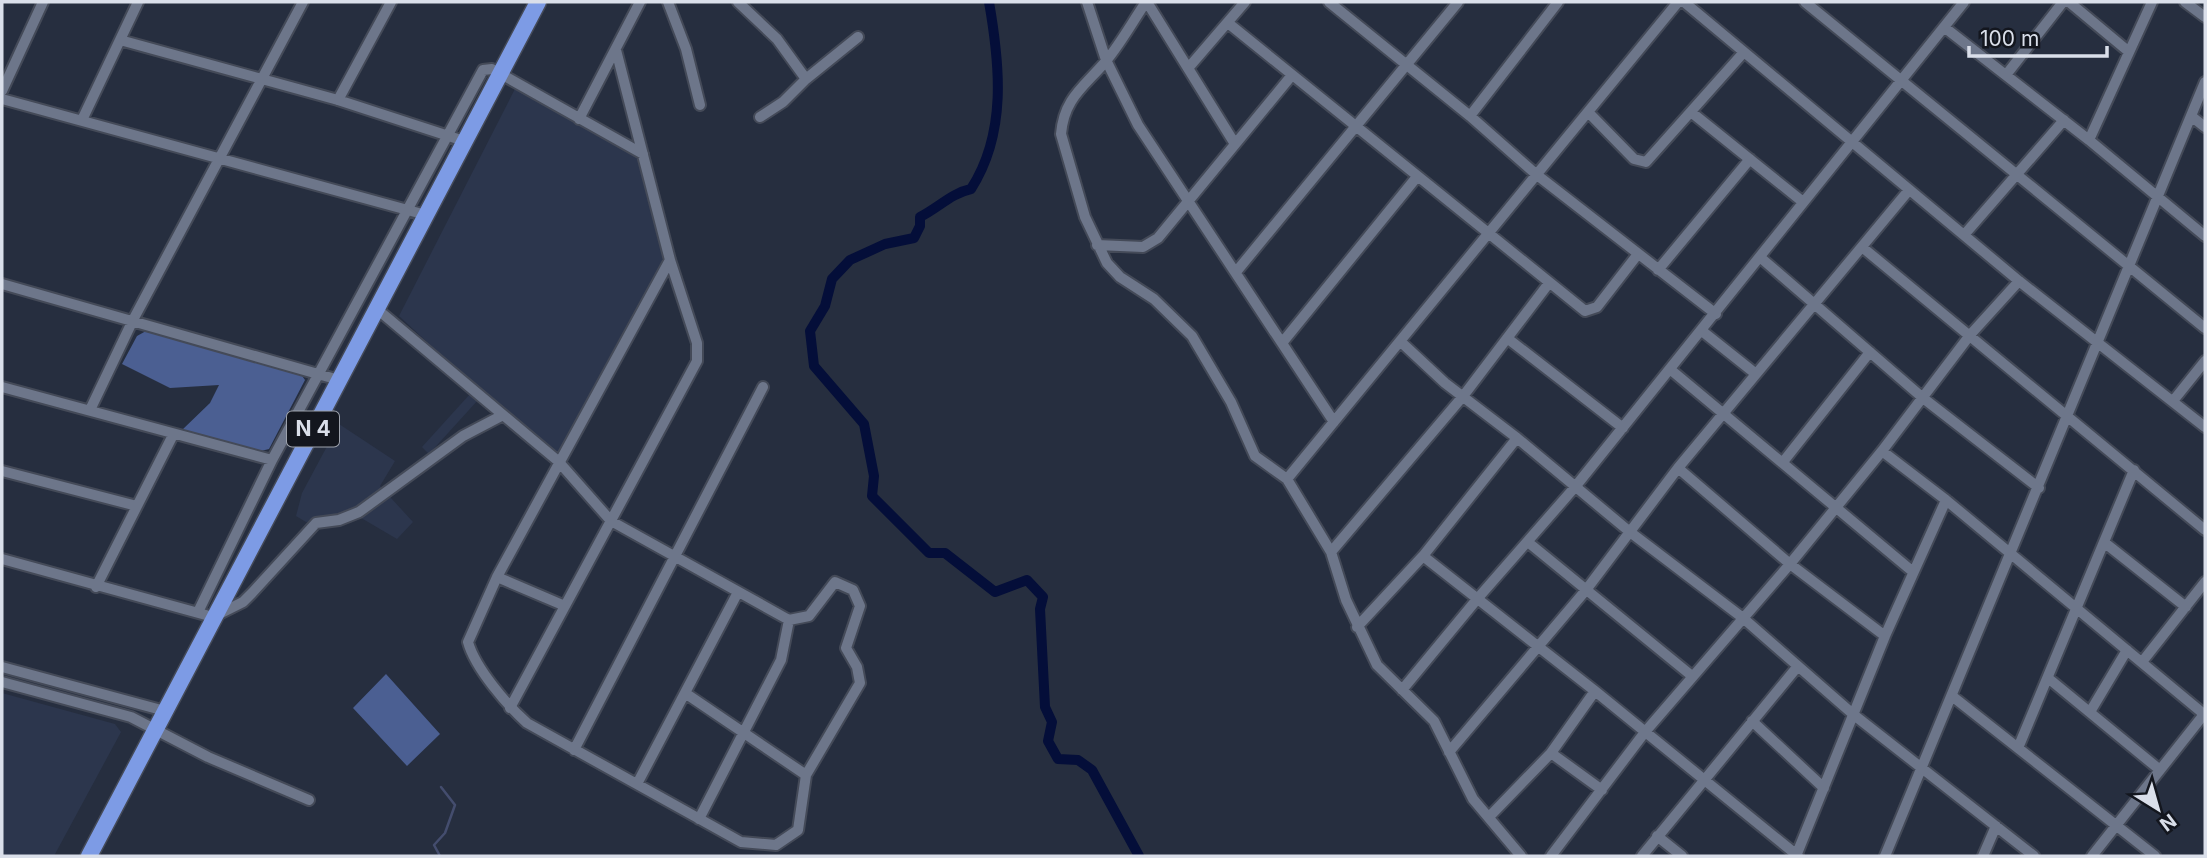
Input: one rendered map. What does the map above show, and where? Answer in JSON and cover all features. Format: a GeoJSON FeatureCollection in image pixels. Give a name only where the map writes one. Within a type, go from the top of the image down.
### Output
{"type":"FeatureCollection","features":[{"type":"Feature","properties":{"kind":"highway","name":"N 4"},"geometry":{"type":"LineString","coordinates":[[89,856],[166,711],[206,615],[339,380],[538,2]]}},
{"type":"Feature","properties":{"kind":"street"},"geometry":{"type":"LineString","coordinates":[[2,92],[43,2]]}},
{"type":"Feature","properties":{"kind":"street"},"geometry":{"type":"LineString","coordinates":[[82,120],[138,2]]}},
{"type":"Feature","properties":{"kind":"street"},"geometry":{"type":"LineString","coordinates":[[90,410],[133,320],[303,2]]}},
{"type":"Feature","properties":{"kind":"street"},"geometry":{"type":"LineString","coordinates":[[338,100],[391,2]]}},
{"type":"Feature","properties":{"kind":"street"},"geometry":{"type":"LineString","coordinates":[[579,119],[640,2]]}},
{"type":"Feature","properties":{"kind":"street"},"geometry":{"type":"LineString","coordinates":[[668,2],[687,49],[700,105]]}},
{"type":"Feature","properties":{"kind":"street"},"geometry":{"type":"LineString","coordinates":[[738,2],[777,39],[806,79]]}},
{"type":"Feature","properties":{"kind":"street"},"geometry":{"type":"LineString","coordinates":[[1087,2],[1106,60],[1138,125],[1334,422]]}},
{"type":"Feature","properties":{"kind":"street"},"geometry":{"type":"LineString","coordinates":[[1235,144],[1190,66],[1147,2],[1106,60],[1064,109],[1061,134],[1097,244],[1120,277],[1154,299],[1192,337],[1231,402],[1255,456],[1287,479],[1331,552],[1357,627],[1377,665],[1434,721],[1464,785],[1521,856]]}},
{"type":"Feature","properties":{"kind":"street"},"geometry":{"type":"LineString","coordinates":[[1190,66],[1245,2]]}},
{"type":"Feature","properties":{"kind":"street"},"geometry":{"type":"LineString","coordinates":[[1329,2],[1470,116],[1537,175],[1716,314]]}},
{"type":"Feature","properties":{"kind":"street"},"geometry":{"type":"LineString","coordinates":[[1470,116],[1558,2]]}},
{"type":"Feature","properties":{"kind":"street"},"geometry":{"type":"LineString","coordinates":[[1287,479],[1678,2]]}},
{"type":"Feature","properties":{"kind":"street"},"geometry":{"type":"LineString","coordinates":[[1684,2],[2019,281],[2205,427]]}},
{"type":"Feature","properties":{"kind":"street"},"geometry":{"type":"LineString","coordinates":[[1805,2],[2205,328]]}},
{"type":"Feature","properties":{"kind":"street"},"geometry":{"type":"LineString","coordinates":[[1402,690],[1478,598],[1529,543],[1671,370],[1964,2]]}},
{"type":"Feature","properties":{"kind":"street"},"geometry":{"type":"LineString","coordinates":[[2006,75],[2063,2]]}},
{"type":"Feature","properties":{"kind":"street"},"geometry":{"type":"LineString","coordinates":[[2069,2],[2129,51]]}},
{"type":"Feature","properties":{"kind":"street"},"geometry":{"type":"LineString","coordinates":[[2089,140],[2152,2]]}},
{"type":"Feature","properties":{"kind":"street"},"geometry":{"type":"LineString","coordinates":[[2185,2],[2205,17]]}},
{"type":"Feature","properties":{"kind":"street"},"geometry":{"type":"LineString","coordinates":[[1236,272],[1408,65],[1454,3]]}},
{"type":"Feature","properties":{"kind":"street"},"geometry":{"type":"LineString","coordinates":[[1227,23],[1416,178],[1585,311],[1597,307],[1638,254]]}},
{"type":"Feature","properties":{"kind":"street"},"geometry":{"type":"LineString","coordinates":[[1944,27],[2089,140],[2205,236]]}},
{"type":"Feature","properties":{"kind":"street"},"geometry":{"type":"LineString","coordinates":[[760,117],[783,102],[806,79],[859,37]]}},
{"type":"Feature","properties":{"kind":"street"},"geometry":{"type":"LineString","coordinates":[[120,40],[338,100],[464,141]]}},
{"type":"Feature","properties":{"kind":"street"},"geometry":{"type":"LineString","coordinates":[[510,708],[697,361],[695,333],[670,260],[616,50]]}},
{"type":"Feature","properties":{"kind":"street"},"geometry":{"type":"LineString","coordinates":[[1588,113],[1641,162],[1650,158],[1744,52]]}},
{"type":"Feature","properties":{"kind":"street"},"geometry":{"type":"LineString","coordinates":[[206,615],[272,460],[483,71],[487,68],[499,74],[643,153]]}},
{"type":"Feature","properties":{"kind":"street"},"geometry":{"type":"LineString","coordinates":[[1097,244],[1143,247],[1151,244],[1189,203],[1292,75]]}},
{"type":"Feature","properties":{"kind":"street"},"geometry":{"type":"LineString","coordinates":[[1885,856],[2205,82]]}},
{"type":"Feature","properties":{"kind":"street"},"geometry":{"type":"LineString","coordinates":[[2,99],[426,215]]}},
{"type":"Feature","properties":{"kind":"street"},"geometry":{"type":"LineString","coordinates":[[1691,112],[1803,202]]}},
{"type":"Feature","properties":{"kind":"street"},"geometry":{"type":"LineString","coordinates":[[2191,116],[2205,127]]}},
{"type":"Feature","properties":{"kind":"street"},"geometry":{"type":"LineString","coordinates":[[1964,235],[2064,120]]}},
{"type":"Feature","properties":{"kind":"street"},"geometry":{"type":"LineString","coordinates":[[1658,270],[1750,159]]}},
{"type":"Feature","properties":{"kind":"street"},"geometry":{"type":"LineString","coordinates":[[1282,343],[1416,178]]}},
{"type":"Feature","properties":{"kind":"street"},"geometry":{"type":"LineString","coordinates":[[1449,752],[1586,590],[1678,468],[1909,190]]}},
{"type":"Feature","properties":{"kind":"street"},"geometry":{"type":"LineString","coordinates":[[1862,247],[2205,530]]}},
{"type":"Feature","properties":{"kind":"street"},"geometry":{"type":"LineString","coordinates":[[1761,258],[1923,398],[2039,488]]}},
{"type":"Feature","properties":{"kind":"street"},"geometry":{"type":"LineString","coordinates":[[377,309],[558,461],[611,521],[737,594],[789,620],[809,616],[835,582],[845,584],[858,594],[860,606],[846,643],[860,683],[806,775],[798,830],[776,845],[741,842],[527,723],[510,708],[471,653],[468,642],[497,576],[558,461],[670,260]]}},
{"type":"Feature","properties":{"kind":"street"},"geometry":{"type":"LineString","coordinates":[[1551,856],[1645,732],[1790,564],[1882,452],[1970,335],[2019,281]]}},
{"type":"Feature","properties":{"kind":"street"},"geometry":{"type":"LineString","coordinates":[[1331,552],[1464,395],[1549,283]]}},
{"type":"Feature","properties":{"kind":"street"},"geometry":{"type":"LineString","coordinates":[[2,284],[339,380]]}},
{"type":"Feature","properties":{"kind":"street"},"geometry":{"type":"LineString","coordinates":[[1702,331],[1756,374]]}},
{"type":"Feature","properties":{"kind":"street"},"geometry":{"type":"LineString","coordinates":[[1507,338],[1623,428]]}},
{"type":"Feature","properties":{"kind":"street"},"geometry":{"type":"LineString","coordinates":[[1401,342],[1445,383],[1464,395],[1630,532],[1743,618],[1854,715],[2034,856]]}},
{"type":"Feature","properties":{"kind":"street"},"geometry":{"type":"LineString","coordinates":[[1783,462],[1870,352]]}},
{"type":"Feature","properties":{"kind":"street"},"geometry":{"type":"LineString","coordinates":[[2173,401],[2205,361]]}},
{"type":"Feature","properties":{"kind":"street"},"geometry":{"type":"LineString","coordinates":[[1671,370],[1912,571]]}},
{"type":"Feature","properties":{"kind":"street"},"geometry":{"type":"LineString","coordinates":[[2,387],[272,460]]}},
{"type":"Feature","properties":{"kind":"street"},"geometry":{"type":"LineString","coordinates":[[574,750],[676,559],[763,387]]}},
{"type":"Feature","properties":{"kind":"street"},"geometry":{"type":"LineString","coordinates":[[2,559],[96,587],[206,615],[243,602],[316,523],[339,520],[359,512],[463,436],[503,415]]}},
{"type":"Feature","properties":{"kind":"street"},"geometry":{"type":"LineString","coordinates":[[96,587],[173,435]]}},
{"type":"Feature","properties":{"kind":"street"},"geometry":{"type":"LineString","coordinates":[[1357,627],[1423,556],[1517,438]]}},
{"type":"Feature","properties":{"kind":"street"},"geometry":{"type":"LineString","coordinates":[[1882,452],[1946,500],[2205,714],[2092,856]]}},
{"type":"Feature","properties":{"kind":"street"},"geometry":{"type":"LineString","coordinates":[[1678,468],[1790,564],[1885,636]]}},
{"type":"Feature","properties":{"kind":"street"},"geometry":{"type":"LineString","coordinates":[[2018,748],[2134,470]]}},
{"type":"Feature","properties":{"kind":"street"},"geometry":{"type":"LineString","coordinates":[[2,471],[137,506]]}},
{"type":"Feature","properties":{"kind":"street"},"geometry":{"type":"LineString","coordinates":[[1423,556],[1595,691],[1797,856],[1912,571],[1946,500]]}},
{"type":"Feature","properties":{"kind":"street"},"geometry":{"type":"LineString","coordinates":[[1529,543],[1692,676]]}},
{"type":"Feature","properties":{"kind":"street"},"geometry":{"type":"LineString","coordinates":[[2105,543],[2186,607]]}},
{"type":"Feature","properties":{"kind":"street"},"geometry":{"type":"LineString","coordinates":[[497,576],[565,606]]}},
{"type":"Feature","properties":{"kind":"street"},"geometry":{"type":"LineString","coordinates":[[2142,662],[2205,582]]}},
{"type":"Feature","properties":{"kind":"street"},"geometry":{"type":"LineString","coordinates":[[637,784],[737,594]]}},
{"type":"Feature","properties":{"kind":"street"},"geometry":{"type":"LineString","coordinates":[[699,819],[746,733],[781,660],[789,620]]}},
{"type":"Feature","properties":{"kind":"street"},"geometry":{"type":"LineString","coordinates":[[2090,712],[2127,650]]}},
{"type":"Feature","properties":{"kind":"street"},"geometry":{"type":"LineString","coordinates":[[2,667],[166,711]]}},
{"type":"Feature","properties":{"kind":"street"},"geometry":{"type":"LineString","coordinates":[[1642,856],[1798,667]]}},
{"type":"Feature","properties":{"kind":"street"},"geometry":{"type":"LineString","coordinates":[[2048,678],[2160,770]]}},
{"type":"Feature","properties":{"kind":"street"},"geometry":{"type":"LineString","coordinates":[[2,682],[131,717],[309,800]]}},
{"type":"Feature","properties":{"kind":"street"},"geometry":{"type":"LineString","coordinates":[[1489,817],[1551,753],[1595,691]]}},
{"type":"Feature","properties":{"kind":"street"},"geometry":{"type":"LineString","coordinates":[[685,693],[806,775]]}},
{"type":"Feature","properties":{"kind":"street"},"geometry":{"type":"LineString","coordinates":[[1952,696],[2155,856]]}},
{"type":"Feature","properties":{"kind":"street"},"geometry":{"type":"LineString","coordinates":[[1752,722],[1824,788]]}},
{"type":"Feature","properties":{"kind":"street"},"geometry":{"type":"LineString","coordinates":[[1551,753],[1602,790]]}},
{"type":"Feature","properties":{"kind":"street"},"geometry":{"type":"LineString","coordinates":[[1983,856],[1996,826]]}},
{"type":"Feature","properties":{"kind":"street"},"geometry":{"type":"LineString","coordinates":[[1657,836],[1682,856]]}},
{"type":"Feature","properties":{"kind":"shaded area"},"geometry":{"type":"Polygon","coordinates":[[[518,83],[644,151],[673,249],[560,465],[399,316],[518,83]]]}},
{"type":"Feature","properties":{"kind":"shaded area"},"geometry":{"type":"Polygon","coordinates":[[[146,331],[300,373],[305,380],[269,449],[261,451],[182,430],[210,403],[219,385],[170,388],[122,364],[137,336],[146,331]]]}},
{"type":"Feature","properties":{"kind":"shaded area"},"geometry":{"type":"Polygon","coordinates":[[[470,394],[478,400],[429,454],[422,447],[470,394]]]}},
{"type":"Feature","properties":{"kind":"shaded area"},"geometry":{"type":"Polygon","coordinates":[[[339,424],[395,461],[380,486],[413,522],[397,539],[351,512],[338,519],[306,522],[296,516],[302,493],[339,424]]]}},
{"type":"Feature","properties":{"kind":"shaded area"},"geometry":{"type":"Polygon","coordinates":[[[386,674],[440,734],[407,766],[353,708],[386,674]]]}},
{"type":"Feature","properties":{"kind":"shaded area"},"geometry":{"type":"Polygon","coordinates":[[[2,693],[115,724],[121,732],[54,856],[2,856],[2,693]]]}},
{"type":"Feature","properties":{"kind":"waterway"},"geometry":{"type":"LineString","coordinates":[[989,2],[996,50],[998,98],[991,145],[983,167],[971,189],[951,197],[920,217],[920,226],[914,238],[885,244],[850,260],[832,279],[825,306],[810,331],[814,366],[864,424],[874,476],[872,496],[929,553],[945,553],[995,592],[1027,580],[1043,597],[1040,609],[1045,707],[1052,722],[1048,741],[1058,759],[1078,760],[1092,770],[1139,856]]}},
{"type":"Feature","properties":{"kind":"waterway"},"geometry":{"type":"LineString","coordinates":[[440,856],[434,845],[445,833],[455,805],[441,787]]}}]}
